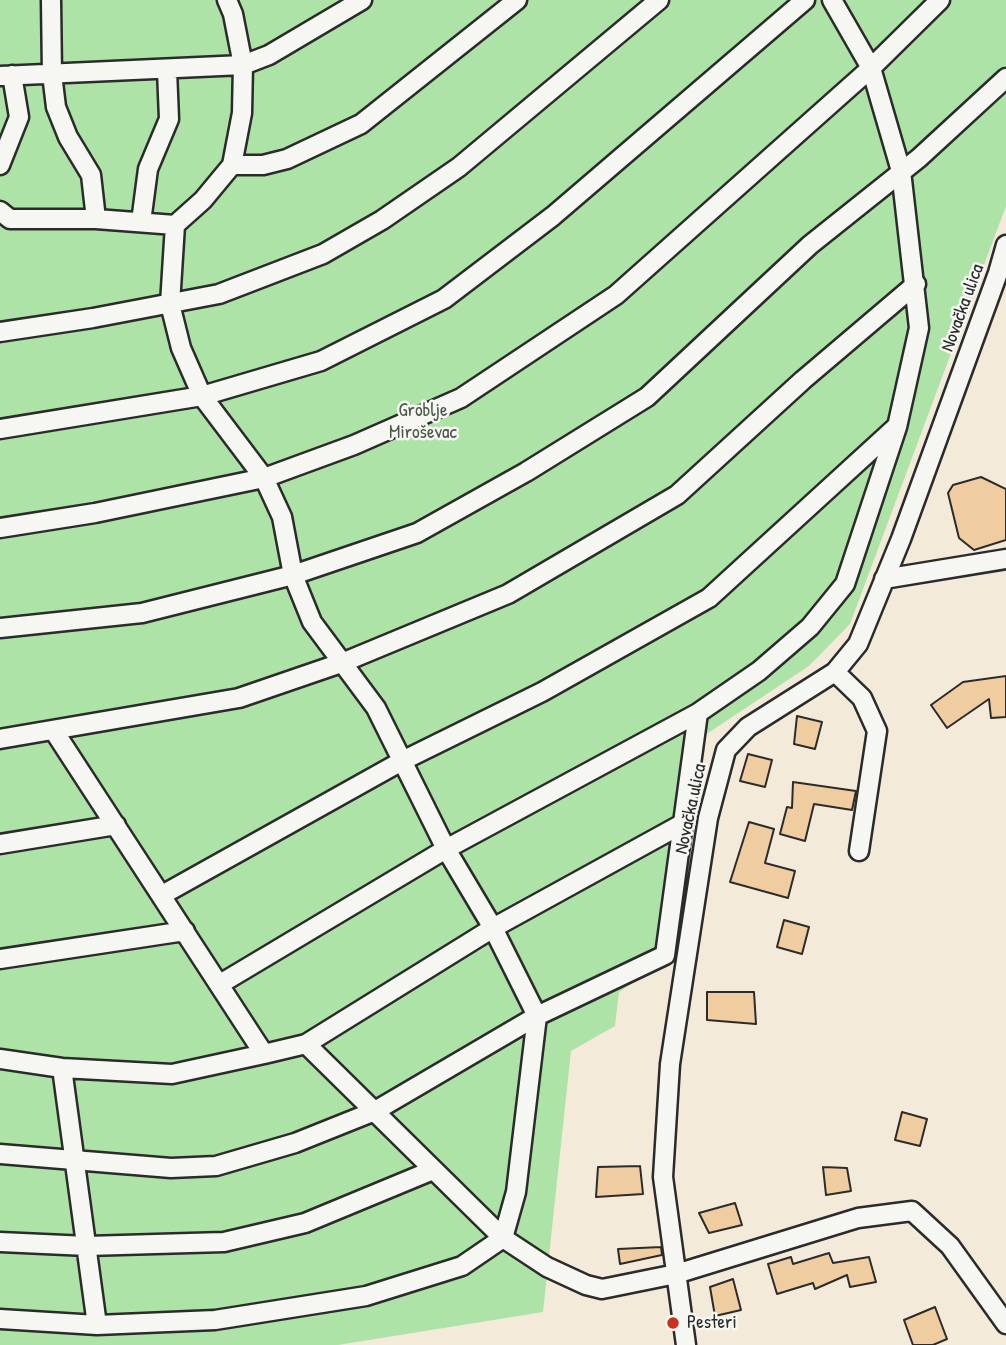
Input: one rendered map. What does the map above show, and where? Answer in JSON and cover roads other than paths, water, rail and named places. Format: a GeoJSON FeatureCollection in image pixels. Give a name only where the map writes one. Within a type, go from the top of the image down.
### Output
{"type":"FeatureCollection","features":[{"type":"Feature","properties":{"kind":"street"},"geometry":{"type":"LineString","coordinates":[[51,0],[52,74],[57,107],[68,137],[91,175],[96,219]]}},
{"type":"Feature","properties":{"kind":"street"},"geometry":{"type":"LineString","coordinates":[[0,1319],[97,1325],[215,1320],[366,1296],[463,1266],[503,1238],[516,1192],[537,1016],[492,928],[446,849],[376,708],[312,622],[293,575],[282,517],[264,478],[202,396],[181,348],[170,304],[175,225],[203,200],[232,165],[242,113],[243,65],[233,14],[227,0]]}},
{"type":"Feature","properties":{"kind":"street"},"geometry":{"type":"LineString","coordinates":[[0,165],[19,117],[6,76],[243,65],[269,55],[362,0]]}},
{"type":"Feature","properties":{"kind":"street"},"geometry":{"type":"LineString","coordinates":[[232,165],[263,165],[288,159],[360,124],[517,0]]}},
{"type":"Feature","properties":{"kind":"street"},"geometry":{"type":"LineString","coordinates":[[0,332],[219,294],[323,254],[419,196],[508,129],[659,0]]}},
{"type":"Feature","properties":{"kind":"street"},"geometry":{"type":"LineString","coordinates":[[0,429],[202,396],[321,361],[444,299],[554,216],[805,0]]}},
{"type":"Feature","properties":{"kind":"street"},"geometry":{"type":"LineString","coordinates":[[220,984],[446,849],[698,713],[759,671],[810,627],[845,584],[864,535],[897,427],[919,328],[901,171],[871,68],[832,0]]}},
{"type":"Feature","properties":{"kind":"street"},"geometry":{"type":"LineString","coordinates":[[0,528],[95,513],[264,478],[354,445],[461,398],[605,302],[871,68],[940,0]]}},
{"type":"Feature","properties":{"kind":"street"},"geometry":{"type":"LineString","coordinates":[[141,222],[148,169],[170,119],[167,70]]}},
{"type":"Feature","properties":{"kind":"street"},"geometry":{"type":"LineString","coordinates":[[0,628],[142,613],[293,575],[417,533],[526,472],[647,397],[810,245],[901,171],[1006,78]]}},
{"type":"Feature","properties":{"kind":"street"},"geometry":{"type":"LineString","coordinates":[[0,211],[10,219],[96,219],[175,225]]}},
{"type":"Feature","properties":{"kind":"street","name":"Novačka ulica"},"geometry":{"type":"LineString","coordinates":[[686,1345],[663,1177],[670,1064],[708,818],[726,750],[748,727],[835,672],[858,643],[994,286],[1006,245]]}},
{"type":"Feature","properties":{"kind":"street"},"geometry":{"type":"LineString","coordinates":[[0,739],[239,698],[344,662],[508,594],[677,495],[803,380],[916,284]]}},
{"type":"Feature","properties":{"kind":"street"},"geometry":{"type":"LineString","coordinates":[[162,895],[402,761],[542,692],[709,598],[897,427]]}},
{"type":"Feature","properties":{"kind":"street"},"geometry":{"type":"LineString","coordinates":[[884,579],[1006,559]]}},
{"type":"Feature","properties":{"kind":"street"},"geometry":{"type":"LineString","coordinates":[[835,672],[862,698],[877,731],[859,850]]}},
{"type":"Feature","properties":{"kind":"street"},"geometry":{"type":"LineString","coordinates":[[0,1154],[171,1168],[216,1166],[295,1143],[375,1111],[537,1016],[665,955],[698,713]]}},
{"type":"Feature","properties":{"kind":"street"},"geometry":{"type":"LineString","coordinates":[[54,731],[264,1054]]}},
{"type":"Feature","properties":{"kind":"street"},"geometry":{"type":"LineString","coordinates":[[0,1059],[62,1068],[172,1074],[306,1044],[492,928],[682,824]]}},
{"type":"Feature","properties":{"kind":"street"},"geometry":{"type":"LineString","coordinates":[[0,844],[116,825]]}},
{"type":"Feature","properties":{"kind":"street"},"geometry":{"type":"LineString","coordinates":[[0,959],[185,930]]}},
{"type":"Feature","properties":{"kind":"street"},"geometry":{"type":"LineString","coordinates":[[306,1044],[503,1238],[547,1267],[586,1285],[602,1289],[676,1274],[858,1218],[912,1211],[950,1246],[1006,1324]]}},
{"type":"Feature","properties":{"kind":"street"},"geometry":{"type":"LineString","coordinates":[[62,1068],[97,1325]]}},
{"type":"Feature","properties":{"kind":"street"},"geometry":{"type":"LineString","coordinates":[[0,1242],[87,1246],[224,1242],[305,1223],[433,1170]]}},
{"type":"Feature","properties":{"kind":"place","name":"Pesteri"},"geometry":{"type":"Point","coordinates":[673,1323]}},
{"type":"Feature","properties":{"kind":"park label","name":"Groblje Miroševac"},"geometry":{"type":"Point","coordinates":[423,422]}}]}
